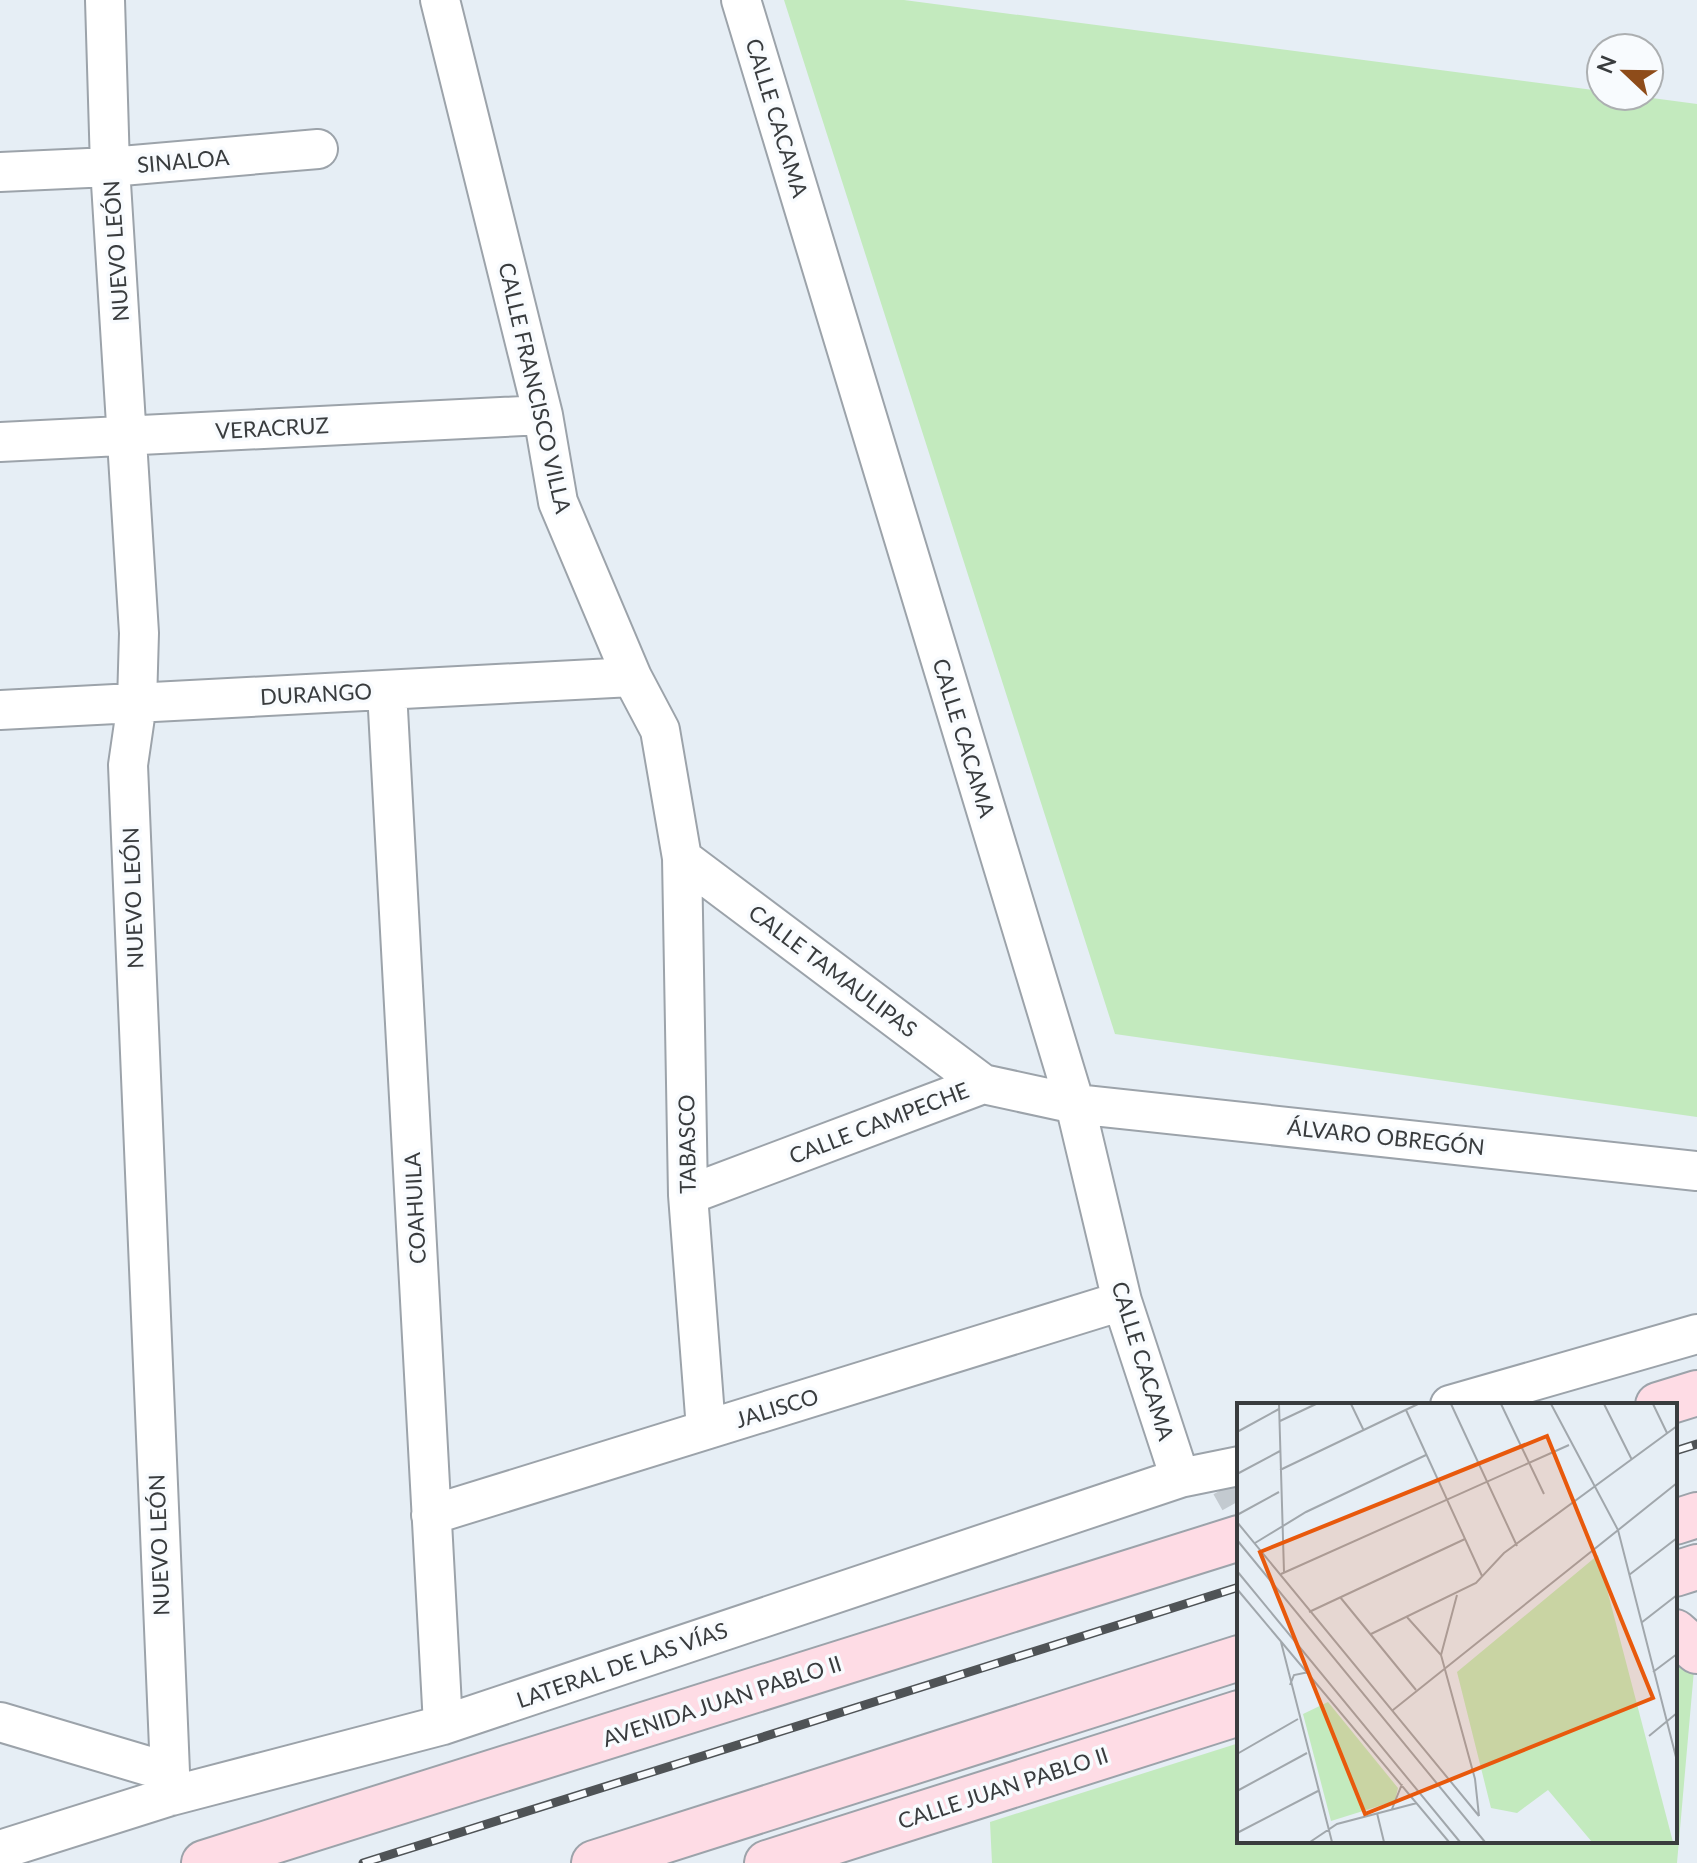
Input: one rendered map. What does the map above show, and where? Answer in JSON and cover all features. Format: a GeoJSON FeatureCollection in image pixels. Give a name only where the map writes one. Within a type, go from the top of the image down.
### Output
{"type":"FeatureCollection","features":[{"type":"Feature","properties":{"kind":"main road"},"geometry":{"type":"LineString","coordinates":[[1664,1403],[1697,1393]]}},
{"type":"Feature","properties":{"kind":"main road"},"geometry":{"type":"LineString","coordinates":[[1677,1521],[1697,1515]]}},
{"type":"Feature","properties":{"kind":"main road","name":"AVENIDA JUAN PABLO II"},"geometry":{"type":"LineString","coordinates":[[204,1863],[1237,1539]]}},
{"type":"Feature","properties":{"kind":"main road"},"geometry":{"type":"LineString","coordinates":[[1677,1573],[1697,1567]]}},
{"type":"Feature","properties":{"kind":"main road"},"geometry":{"type":"LineString","coordinates":[[1677,1634],[1697,1651]]}},
{"type":"Feature","properties":{"kind":"main road"},"geometry":{"type":"LineString","coordinates":[[594,1863],[1237,1659]]}},
{"type":"Feature","properties":{"kind":"main road","name":"CALLE JUAN PABLO II"},"geometry":{"type":"LineString","coordinates":[[774,1861],[1237,1714]]}},
{"type":"Feature","properties":{"kind":"street","name":"NUEVO LEÓN"},"geometry":{"type":"LineString","coordinates":[[105,0],[110,167],[139,633],[137,703],[128,765],[170,1784]]}},
{"type":"Feature","properties":{"kind":"street","name":"CALLE FRANCISCO VILLA"},"geometry":{"type":"LineString","coordinates":[[440,0],[543,415],[558,502],[632,677],[660,730],[682,858]]}},
{"type":"Feature","properties":{"kind":"street","name":"CALLE CACAMA"},"geometry":{"type":"LineString","coordinates":[[741,0],[1075,1104],[1122,1301],[1180,1478]]}},
{"type":"Feature","properties":{"kind":"street","name":"SINALOA"},"geometry":{"type":"LineString","coordinates":[[0,172],[110,167],[318,149]]}},
{"type":"Feature","properties":{"kind":"street","name":"VERACRUZ"},"geometry":{"type":"LineString","coordinates":[[0,442],[543,415]]}},
{"type":"Feature","properties":{"kind":"street","name":"DURANGO"},"geometry":{"type":"LineString","coordinates":[[0,710],[632,677]]}},
{"type":"Feature","properties":{"kind":"street","name":"COAHUILA"},"geometry":{"type":"LineString","coordinates":[[387,691],[443,1725]]}},
{"type":"Feature","properties":{"kind":"street","name":"CALLE TAMAULIPAS"},"geometry":{"type":"LineString","coordinates":[[682,858],[983,1084]]}},
{"type":"Feature","properties":{"kind":"street","name":"TABASCO"},"geometry":{"type":"LineString","coordinates":[[682,858],[688,1195],[706,1429]]}},
{"type":"Feature","properties":{"kind":"street","name":"CALLE CAMPECHE"},"geometry":{"type":"LineString","coordinates":[[688,1195],[983,1084],[1075,1104]]}},
{"type":"Feature","properties":{"kind":"street","name":"ÁLVARO OBREGÓN"},"geometry":{"type":"LineString","coordinates":[[1075,1104],[1697,1171]]}},
{"type":"Feature","properties":{"kind":"street","name":"JALISCO"},"geometry":{"type":"LineString","coordinates":[[431,1515],[1122,1301]]}},
{"type":"Feature","properties":{"kind":"street"},"geometry":{"type":"LineString","coordinates":[[1457,1403],[1697,1334]]}},
{"type":"Feature","properties":{"kind":"street","name":"LATERAL DE LAS VÍAS"},"geometry":{"type":"LineString","coordinates":[[0,1850],[170,1784],[443,1725],[1180,1478],[1230,1474]]}},
{"type":"Feature","properties":{"kind":"street"},"geometry":{"type":"LineString","coordinates":[[0,1722],[170,1784]]}},
{"type":"Feature","properties":{"kind":"green space"},"geometry":{"type":"Polygon","coordinates":[[[784,0],[904,0],[1585,89],[1585,112],[1665,112],[1665,100],[1697,104],[1697,1117],[1115,1034],[784,0]]]}},
{"type":"Feature","properties":{"kind":"green space"},"geometry":{"type":"Polygon","coordinates":[[[1677,1657],[1694,1670],[1677,1863],[992,1863],[990,1822],[1237,1744],[1237,1843],[1677,1843],[1677,1657]]]}},
{"type":"Feature","properties":{"kind":"tunnel"},"geometry":{"type":"LineString","coordinates":[[1230,1485],[1237,1497]]}},
{"type":"Feature","properties":{"kind":"railway"},"geometry":{"type":"LineString","coordinates":[[1677,1450],[1697,1444]]}},
{"type":"Feature","properties":{"kind":"railway"},"geometry":{"type":"LineString","coordinates":[[363,1863],[1237,1588]]}}]}
